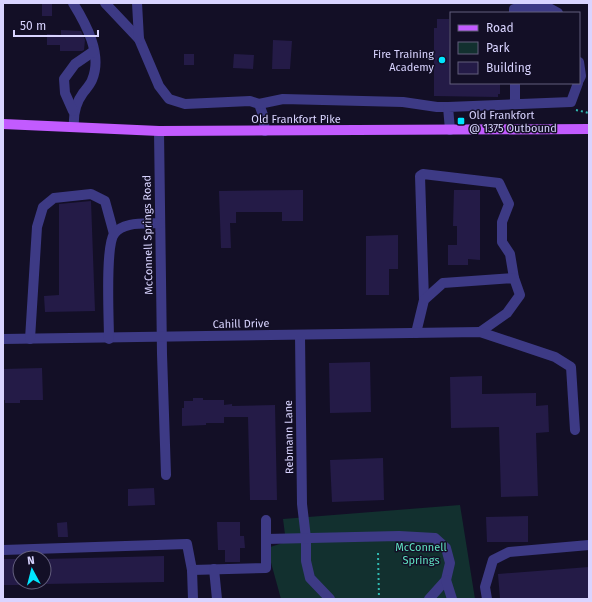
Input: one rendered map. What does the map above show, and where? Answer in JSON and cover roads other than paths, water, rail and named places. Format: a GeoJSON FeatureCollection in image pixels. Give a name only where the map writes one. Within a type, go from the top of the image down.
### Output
{"type":"FeatureCollection","features":[{"type":"Feature","properties":{"kind":"main road","name":"Old Frankfort Pike"},"geometry":{"type":"LineString","coordinates":[[3,124],[159,131],[589,129]]}},
{"type":"Feature","properties":{"kind":"street"},"geometry":{"type":"LineString","coordinates":[[73,3],[88,26],[95,62],[92,80],[80,97],[73,111]]}},
{"type":"Feature","properties":{"kind":"street"},"geometry":{"type":"LineString","coordinates":[[105,3],[139,39]]}},
{"type":"Feature","properties":{"kind":"street"},"geometry":{"type":"LineString","coordinates":[[137,3],[139,39],[159,86],[169,99],[185,104],[250,101],[258,104],[283,99],[403,102],[437,107],[571,102],[577,84]]}},
{"type":"Feature","properties":{"kind":"street"},"geometry":{"type":"LineString","coordinates":[[514,12],[514,9],[548,7],[556,12]]}},
{"type":"Feature","properties":{"kind":"street"},"geometry":{"type":"LineString","coordinates":[[74,128],[73,111],[65,93],[64,79],[75,64],[94,51]]}},
{"type":"Feature","properties":{"kind":"street"},"geometry":{"type":"LineString","coordinates":[[515,84],[515,104]]}},
{"type":"Feature","properties":{"kind":"street"},"geometry":{"type":"LineString","coordinates":[[258,104],[264,115],[265,131]]}},
{"type":"Feature","properties":{"kind":"street"},"geometry":{"type":"LineString","coordinates":[[448,107],[450,130]]}},
{"type":"Feature","properties":{"kind":"street","name":"McConnell Springs Road"},"geometry":{"type":"LineString","coordinates":[[159,131],[162,338],[166,475]]}},
{"type":"Feature","properties":{"kind":"street"},"geometry":{"type":"LineString","coordinates":[[416,333],[424,300],[420,213],[420,176],[423,174],[499,183],[509,204],[502,222],[502,242],[510,254],[514,278],[520,295],[507,313],[480,332]]}},
{"type":"Feature","properties":{"kind":"street"},"geometry":{"type":"LineString","coordinates":[[30,339],[38,227],[43,207],[54,198],[91,194],[105,201],[114,234],[109,250],[109,338]]}},
{"type":"Feature","properties":{"kind":"street"},"geometry":{"type":"LineString","coordinates":[[114,234],[127,225],[160,223]]}},
{"type":"Feature","properties":{"kind":"street"},"geometry":{"type":"LineString","coordinates":[[424,300],[443,283],[514,278]]}},
{"type":"Feature","properties":{"kind":"street"},"geometry":{"type":"LineString","coordinates":[[480,332],[555,357],[571,367],[575,430]]}},
{"type":"Feature","properties":{"kind":"street","name":"Cahill Drive"},"geometry":{"type":"LineString","coordinates":[[3,339],[162,338],[480,332]]}},
{"type":"Feature","properties":{"kind":"street","name":"Rebmann Lane"},"geometry":{"type":"LineString","coordinates":[[300,335],[302,504],[306,538],[306,560],[310,578],[330,599]]}},
{"type":"Feature","properties":{"kind":"street"},"geometry":{"type":"LineString","coordinates":[[192,570],[266,568],[266,520]]}},
{"type":"Feature","properties":{"kind":"street"},"geometry":{"type":"LineString","coordinates":[[266,539],[398,536],[436,538],[446,548],[450,563],[446,580],[429,599]]}},
{"type":"Feature","properties":{"kind":"street"},"geometry":{"type":"LineString","coordinates":[[3,550],[187,544],[192,570],[193,599]]}},
{"type":"Feature","properties":{"kind":"street"},"geometry":{"type":"LineString","coordinates":[[487,599],[485,586],[493,560],[510,552],[589,545]]}},
{"type":"Feature","properties":{"kind":"street"},"geometry":{"type":"LineString","coordinates":[[214,569],[217,599]]}},
{"type":"Feature","properties":{"kind":"street"},"geometry":{"type":"LineString","coordinates":[[446,580],[452,599]]}},
{"type":"Feature","properties":{"kind":"place","name":"Fire Training Academy"},"geometry":{"type":"Point","coordinates":[442,60]}},
{"type":"Feature","properties":{"kind":"place","name":"Old Frankfort @ 1375 Outbound"},"geometry":{"type":"Point","coordinates":[461,121]}},
{"type":"Feature","properties":{"kind":"park label","name":"McConnell Springs"},"geometry":{"type":"Point","coordinates":[421,553]}}]}
